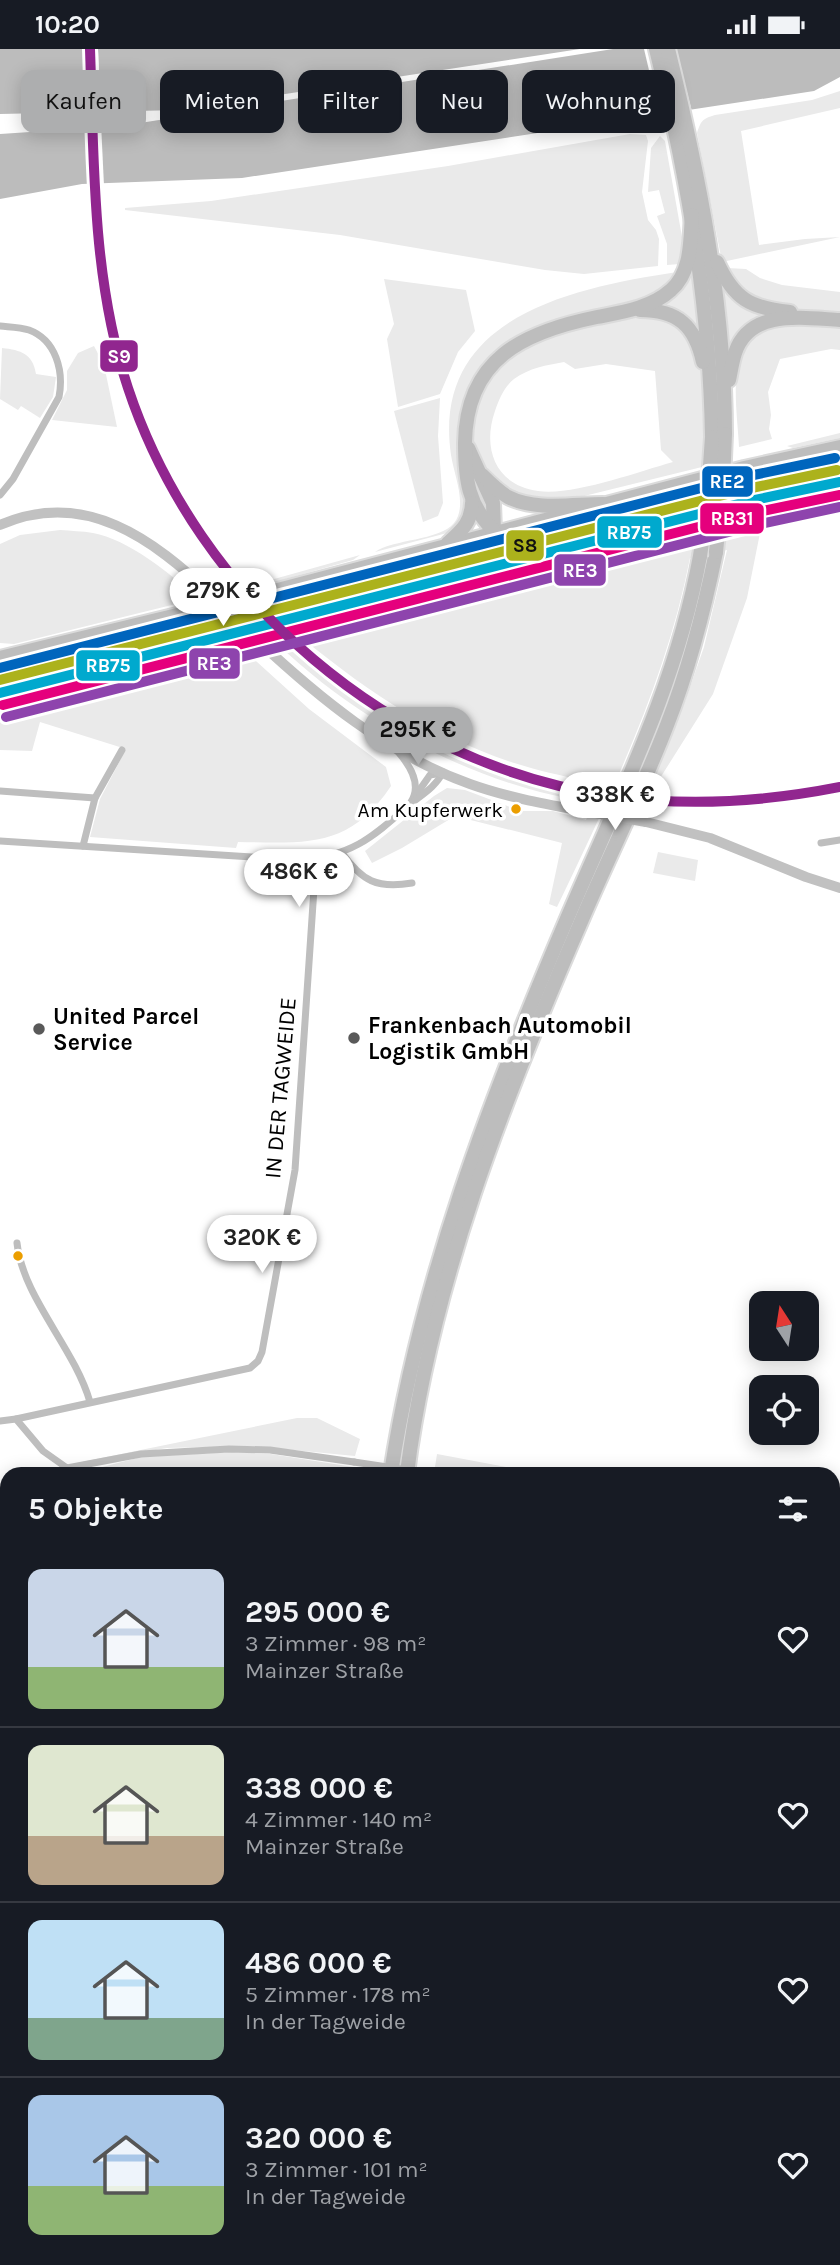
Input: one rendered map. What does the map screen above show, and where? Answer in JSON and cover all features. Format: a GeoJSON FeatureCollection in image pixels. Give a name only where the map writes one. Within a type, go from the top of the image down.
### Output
{"type":"FeatureCollection","features":[{"type":"Feature","properties":{"kind":"highway"},"geometry":{"type":"LineString","coordinates":[[408,1467],[416,1410],[429,1354],[472,1203],[553,988],[674,707],[696,638],[716,552],[721,505],[718,436],[720,329],[709,246],[682,137],[656,49]]}},
{"type":"Feature","properties":{"kind":"highway"},"geometry":{"type":"LineString","coordinates":[[668,49],[718,399]]}},
{"type":"Feature","properties":{"kind":"highway"},"geometry":{"type":"LineString","coordinates":[[448,543],[466,527],[471,516],[466,423],[472,396],[488,369],[500,357],[522,343],[548,331],[654,302],[679,282],[687,260],[692,215]]}},
{"type":"Feature","properties":{"kind":"highway"},"geometry":{"type":"LineString","coordinates":[[709,246],[729,285],[748,303],[777,310],[840,315]]}},
{"type":"Feature","properties":{"kind":"highway"},"geometry":{"type":"LineString","coordinates":[[632,310],[654,310],[668,314],[680,319],[689,328],[718,399]]}},
{"type":"Feature","properties":{"kind":"highway"},"geometry":{"type":"LineString","coordinates":[[718,399],[735,353],[745,336],[756,327],[787,317],[840,320]]}},
{"type":"Feature","properties":{"kind":"highway"},"geometry":{"type":"LineString","coordinates":[[392,1467],[420,1331],[458,1200],[540,983],[665,692],[690,610],[718,436]]}},
{"type":"Feature","properties":{"kind":"highway"},"geometry":{"type":"LineString","coordinates":[[465,440],[493,503],[494,531]]}},
{"type":"Feature","properties":{"kind":"highway"},"geometry":{"type":"LineString","coordinates":[[482,475],[497,490],[522,502],[603,504]]}},
{"type":"Feature","properties":{"kind":"highway"},"geometry":{"type":"LineString","coordinates":[[472,503],[494,531]]}},
{"type":"Feature","properties":{"kind":"main road"},"geometry":{"type":"LineString","coordinates":[[0,657],[239,599],[744,467],[840,446]]}},
{"type":"Feature","properties":{"kind":"main road"},"geometry":{"type":"LineString","coordinates":[[0,525],[23,517],[61,512],[77,513],[109,521],[146,541],[164,553],[213,596],[255,638],[333,707],[394,746],[470,784],[512,796],[646,822],[710,838],[840,888]]}},
{"type":"Feature","properties":{"kind":"street"},"geometry":{"type":"LineString","coordinates":[[0,326],[29,330],[48,344],[59,362],[62,384],[59,397],[13,479],[0,495]]}},
{"type":"Feature","properties":{"kind":"street"},"geometry":{"type":"LineString","coordinates":[[394,746],[412,770],[415,795]]}},
{"type":"Feature","properties":{"kind":"street"},"geometry":{"type":"LineString","coordinates":[[83,846],[95,798],[122,750]]}},
{"type":"Feature","properties":{"kind":"street"},"geometry":{"type":"LineString","coordinates":[[409,806],[430,775],[443,772]]}},
{"type":"Feature","properties":{"kind":"street"},"geometry":{"type":"LineString","coordinates":[[0,841],[316,859],[342,853],[380,830],[433,788],[443,772]]}},
{"type":"Feature","properties":{"kind":"street"},"geometry":{"type":"LineString","coordinates":[[0,791],[95,798]]}},
{"type":"Feature","properties":{"kind":"street"},"geometry":{"type":"LineString","coordinates":[[821,843],[840,840]]}},
{"type":"Feature","properties":{"kind":"street"},"geometry":{"type":"LineString","coordinates":[[342,853],[359,873],[373,883],[412,883]]}},
{"type":"Feature","properties":{"kind":"street","name":"IN DER TAGWEIDE"},"geometry":{"type":"LineString","coordinates":[[0,1421],[250,1368],[258,1361],[262,1352],[295,1170],[316,859]]}},
{"type":"Feature","properties":{"kind":"street"},"geometry":{"type":"LineString","coordinates":[[17,1243],[23,1271],[80,1374],[90,1402]]}},
{"type":"Feature","properties":{"kind":"street"},"geometry":{"type":"LineString","coordinates":[[16,1419],[43,1451],[65,1467]]}},
{"type":"Feature","properties":{"kind":"street"},"geometry":{"type":"LineString","coordinates":[[94,1467],[141,1454],[229,1449],[270,1450],[387,1467]]}},
{"type":"Feature","properties":{"kind":"shaded area"},"geometry":{"type":"Polygon","coordinates":[[[0,49],[580,49],[442,70],[416,70],[416,74],[402,76],[402,70],[298,70],[298,92],[284,94],[284,70],[160,70],[160,110],[146,111],[146,70],[21,70],[21,114],[0,114],[0,49]]]}},
{"type":"Feature","properties":{"kind":"shaded area"},"geometry":{"type":"Polygon","coordinates":[[[613,49],[840,49],[840,77],[814,91],[675,112],[675,70],[522,70],[522,133],[538,133],[242,178],[82,184],[0,199],[0,134],[146,133],[146,122],[160,120],[160,133],[284,133],[284,100],[298,98],[298,133],[402,133],[402,82],[416,80],[416,133],[508,133],[508,70],[479,70],[613,49]]]}},
{"type":"Feature","properties":{"kind":"shaded area"},"geometry":{"type":"Polygon","coordinates":[[[840,91],[840,108],[741,131],[759,245],[840,237],[722,262],[697,133],[701,123],[715,115],[812,100],[840,91]]]}},
{"type":"Feature","properties":{"kind":"shaded area"},"geometry":{"type":"Polygon","coordinates":[[[630,134],[646,135],[648,141],[642,192],[648,220],[659,239],[658,266],[584,274],[545,270],[340,235],[125,210],[211,201],[448,166],[630,134]]]}},
{"type":"Feature","properties":{"kind":"shaded area"},"geometry":{"type":"Polygon","coordinates":[[[660,136],[665,141],[682,237],[680,264],[667,265],[667,244],[657,216],[665,213],[659,190],[648,192],[651,148],[660,136]]]}},
{"type":"Feature","properties":{"kind":"shaded area"},"geometry":{"type":"Polygon","coordinates":[[[691,263],[702,344],[652,306],[691,263]]]}},
{"type":"Feature","properties":{"kind":"shaded area"},"geometry":{"type":"Polygon","coordinates":[[[727,268],[746,269],[760,278],[782,285],[840,292],[840,312],[778,308],[738,290],[727,268]]]}},
{"type":"Feature","properties":{"kind":"shaded area"},"geometry":{"type":"Polygon","coordinates":[[[677,272],[671,284],[659,293],[623,306],[545,324],[513,339],[493,354],[474,378],[462,406],[459,421],[457,452],[467,503],[464,517],[447,533],[375,552],[438,533],[447,529],[458,516],[460,499],[451,455],[451,408],[463,370],[486,341],[517,318],[554,301],[595,288],[677,272]]]}},
{"type":"Feature","properties":{"kind":"shaded area"},"geometry":{"type":"Polygon","coordinates":[[[384,279],[466,290],[475,331],[458,352],[440,394],[398,407],[387,339],[394,324],[384,279]]]}},
{"type":"Feature","properties":{"kind":"shaded area"},"geometry":{"type":"Polygon","coordinates":[[[720,282],[781,315],[761,320],[729,371],[720,282]]]}},
{"type":"Feature","properties":{"kind":"shaded area"},"geometry":{"type":"Polygon","coordinates":[[[651,315],[672,321],[689,333],[695,344],[703,392],[702,467],[576,498],[523,498],[512,492],[486,471],[474,446],[472,418],[488,375],[528,344],[563,331],[628,316],[651,315]],[[564,362],[538,368],[514,379],[505,389],[495,411],[490,438],[495,463],[502,473],[523,487],[552,492],[605,482],[673,462],[661,450],[655,371],[606,364],[575,369],[564,362]]]}},
{"type":"Feature","properties":{"kind":"shaded area"},"geometry":{"type":"Polygon","coordinates":[[[779,322],[840,326],[840,350],[831,349],[780,359],[768,392],[771,415],[769,429],[772,439],[739,447],[736,378],[741,352],[753,336],[779,322]]]}},
{"type":"Feature","properties":{"kind":"shaded area"},"geometry":{"type":"Polygon","coordinates":[[[94,346],[104,365],[117,427],[52,420],[67,390],[67,371],[78,353],[94,346]]]}},
{"type":"Feature","properties":{"kind":"shaded area"},"geometry":{"type":"Polygon","coordinates":[[[2,348],[25,354],[32,362],[36,374],[56,377],[53,397],[40,418],[21,406],[18,410],[0,399],[2,348]]]}},
{"type":"Feature","properties":{"kind":"shaded area"},"geometry":{"type":"Polygon","coordinates":[[[440,398],[438,436],[443,503],[438,516],[423,522],[394,411],[440,398]]]}},
{"type":"Feature","properties":{"kind":"shaded area"},"geometry":{"type":"Polygon","coordinates":[[[840,433],[840,438],[793,448],[787,446],[840,433]]]}},
{"type":"Feature","properties":{"kind":"shaded area"},"geometry":{"type":"Polygon","coordinates":[[[840,491],[840,503],[772,519],[761,528],[747,598],[713,694],[657,783],[651,784],[704,647],[727,550],[690,558],[680,604],[652,693],[616,780],[557,907],[549,904],[562,843],[455,816],[372,863],[365,851],[447,788],[465,790],[521,811],[553,811],[586,820],[594,803],[504,781],[461,765],[418,744],[339,695],[268,635],[278,633],[335,685],[427,740],[510,774],[598,797],[604,785],[497,757],[434,729],[374,692],[291,629],[753,509],[840,491]]]}},
{"type":"Feature","properties":{"kind":"shaded area"},"geometry":{"type":"Polygon","coordinates":[[[60,530],[93,533],[120,542],[162,569],[196,599],[14,644],[0,643],[0,544],[20,535],[60,530]]]}},
{"type":"Feature","properties":{"kind":"shaded area"},"geometry":{"type":"Polygon","coordinates":[[[360,555],[353,560],[257,587],[267,581],[360,555]]]}},
{"type":"Feature","properties":{"kind":"shaded area"},"geometry":{"type":"Polygon","coordinates":[[[212,611],[226,627],[0,682],[0,664],[212,611]]]}},
{"type":"Feature","properties":{"kind":"shaded area"},"geometry":{"type":"Polygon","coordinates":[[[236,643],[309,709],[386,767],[391,786],[375,807],[342,832],[324,838],[285,843],[238,842],[236,848],[90,837],[100,799],[126,749],[40,722],[32,751],[0,750],[0,706],[236,643]]]}},
{"type":"Feature","properties":{"kind":"shaded area"},"geometry":{"type":"Polygon","coordinates":[[[658,852],[698,860],[695,881],[653,873],[658,852]]]}},
{"type":"Feature","properties":{"kind":"shaded area"},"geometry":{"type":"Polygon","coordinates":[[[297,1418],[317,1418],[360,1439],[355,1456],[251,1446],[167,1448],[72,1464],[297,1418]]]}},
{"type":"Feature","properties":{"kind":"shaded area"},"geometry":{"type":"Polygon","coordinates":[[[233,1452],[271,1454],[353,1467],[102,1467],[141,1457],[233,1452]]]}},
{"type":"Feature","properties":{"kind":"shaded area"},"geometry":{"type":"Polygon","coordinates":[[[437,1454],[506,1467],[435,1467],[437,1454]]]}},
{"type":"Feature","properties":{"kind":"pier"},"geometry":{"type":"Polygon","coordinates":[[[86,49],[98,49],[99,70],[87,70],[86,49]]]}},
{"type":"Feature","properties":{"kind":"pier"},"geometry":{"type":"Polygon","coordinates":[[[644,49],[676,49],[692,112],[675,115],[675,70],[649,70],[644,49]]]}},
{"type":"Feature","properties":{"kind":"pier"},"geometry":{"type":"Polygon","coordinates":[[[89,133],[101,133],[104,186],[92,187],[89,133]]]}},
{"type":"Feature","properties":{"kind":"railway"},"geometry":{"type":"LineString","coordinates":[[0,699],[751,506],[840,488]]}},
{"type":"Feature","properties":{"kind":"transit line","name":"S9"},"geometry":{"type":"LineString","coordinates":[[90,49],[94,177],[101,263],[116,347],[128,388],[160,465],[202,536],[254,601],[313,659],[380,708],[453,748],[530,778],[611,796],[697,802],[783,796],[840,787]]}},
{"type":"Feature","properties":{"kind":"transit line","name":"RE2"},"geometry":{"type":"LineString","coordinates":[[0,668],[744,477],[835,458]]}},
{"type":"Feature","properties":{"kind":"transit line","name":"S8"},"geometry":{"type":"LineString","coordinates":[[0,680],[747,489],[837,470]]}},
{"type":"Feature","properties":{"kind":"transit line","name":"RB75"},"geometry":{"type":"LineString","coordinates":[[0,693],[750,501],[840,482]]}},
{"type":"Feature","properties":{"kind":"transit line","name":"RB31"},"geometry":{"type":"LineString","coordinates":[[3,705],[753,513],[840,495]]}},
{"type":"Feature","properties":{"kind":"transit line","name":"RE3"},"geometry":{"type":"LineString","coordinates":[[6,717],[756,525],[840,507]]}},
{"type":"Feature","properties":{"kind":"place","name":"Am Kupferwerk"},"geometry":{"type":"Point","coordinates":[516,809]}},
{"type":"Feature","properties":{"kind":"place","name":"United Parcel Service"},"geometry":{"type":"Point","coordinates":[39,1029]}},
{"type":"Feature","properties":{"kind":"place","name":"Frankenbach Automobil Logistik GmbH"},"geometry":{"type":"Point","coordinates":[354,1038]}}]}
